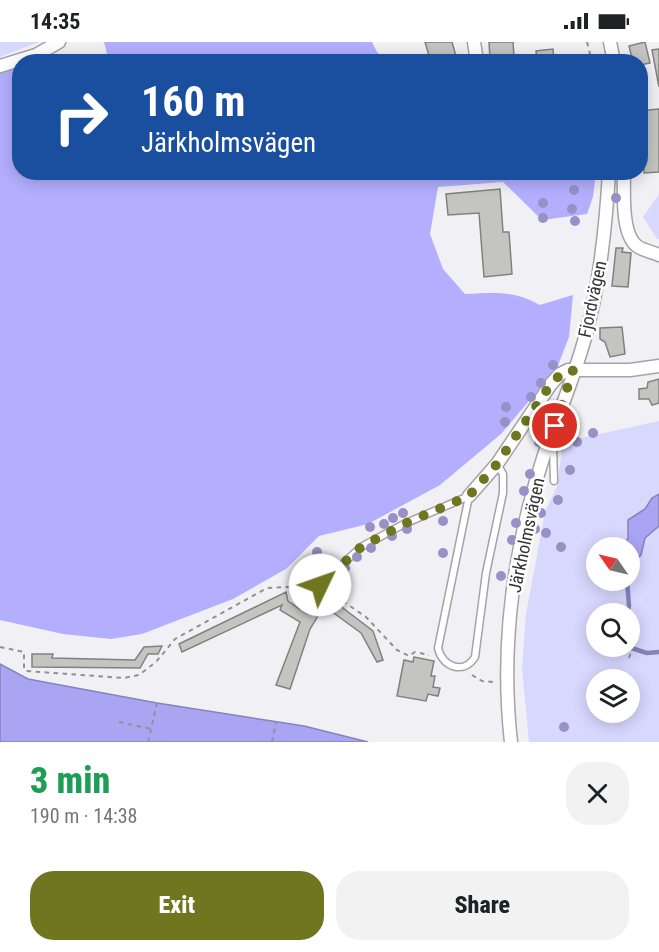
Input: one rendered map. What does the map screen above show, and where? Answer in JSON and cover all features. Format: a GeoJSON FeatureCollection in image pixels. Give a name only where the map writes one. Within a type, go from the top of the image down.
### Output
{"type":"FeatureCollection","features":[{"type":"Feature","properties":{"kind":"street"},"geometry":{"type":"LineString","coordinates":[[39,54],[59,42]]}},
{"type":"Feature","properties":{"kind":"street","name":"Fjordvägen"},"geometry":{"type":"LineString","coordinates":[[573,370],[588,327],[602,249],[608,180]]}},
{"type":"Feature","properties":{"kind":"street"},"geometry":{"type":"LineString","coordinates":[[624,180],[627,230],[630,238],[638,247],[659,255]]}},
{"type":"Feature","properties":{"kind":"street"},"geometry":{"type":"LineString","coordinates":[[469,496],[497,464],[551,384],[561,374],[573,370],[630,370],[659,366]]}},
{"type":"Feature","properties":{"kind":"street","name":"Järkholmsvägen"},"geometry":{"type":"LineString","coordinates":[[512,742],[507,681],[513,594],[527,517],[573,370]]}},
{"type":"Feature","properties":{"kind":"lane"},"geometry":{"type":"LineString","coordinates":[[549,443],[553,445],[554,451],[554,481]]}},
{"type":"Feature","properties":{"kind":"lane"},"geometry":{"type":"LineString","coordinates":[[469,496],[438,648],[445,662],[452,667],[462,668],[471,663],[475,657],[486,573],[504,493],[503,474],[497,464]]}},
{"type":"Feature","properties":{"kind":"lane"},"geometry":{"type":"LineString","coordinates":[[320,585],[361,547],[404,524],[469,496]]}},
{"type":"Feature","properties":{"kind":"path"},"geometry":{"type":"LineString","coordinates":[[0,647],[24,652],[26,671],[124,678],[139,675],[156,662],[175,639],[267,588],[320,585],[366,617],[404,655],[409,656],[415,652],[445,662]]}},
{"type":"Feature","properties":{"kind":"path"},"geometry":{"type":"LineString","coordinates":[[462,668],[482,681],[491,681]]}},
{"type":"Feature","properties":{"kind":"path"},"geometry":{"type":"LineString","coordinates":[[148,742],[157,703]]}},
{"type":"Feature","properties":{"kind":"path"},"geometry":{"type":"LineString","coordinates":[[119,722],[151,729]]}},
{"type":"Feature","properties":{"kind":"path"},"geometry":{"type":"LineString","coordinates":[[273,742],[276,722]]}},
{"type":"Feature","properties":{"kind":"shaded area"},"geometry":{"type":"Polygon","coordinates":[[[0,42],[39,42],[0,57],[0,42]]]}},
{"type":"Feature","properties":{"kind":"shaded area"},"geometry":{"type":"Polygon","coordinates":[[[104,42],[372,42],[379,54],[107,54],[104,42]]]}},
{"type":"Feature","properties":{"kind":"shaded area"},"geometry":{"type":"Polygon","coordinates":[[[12,69],[12,180],[595,180],[593,197],[587,214],[542,220],[503,182],[438,187],[430,234],[443,269],[465,294],[512,295],[540,305],[573,295],[569,337],[557,368],[501,434],[440,485],[368,524],[319,536],[286,569],[233,599],[142,634],[111,639],[63,634],[0,620],[0,72],[12,69]]]}},
{"type":"Feature","properties":{"kind":"shaded area"},"geometry":{"type":"Polygon","coordinates":[[[659,194],[659,239],[657,239],[643,217],[659,194]]]}},
{"type":"Feature","properties":{"kind":"shaded area"},"geometry":{"type":"Polygon","coordinates":[[[659,421],[659,742],[529,742],[522,668],[526,614],[545,512],[557,486],[563,442],[659,421]]]}},
{"type":"Feature","properties":{"kind":"shaded area"},"geometry":{"type":"Polygon","coordinates":[[[659,494],[659,526],[645,538],[640,556],[640,537],[628,537],[628,520],[645,509],[652,498],[659,494]]]}},
{"type":"Feature","properties":{"kind":"shaded area"},"geometry":{"type":"Polygon","coordinates":[[[0,664],[28,679],[157,703],[304,726],[368,742],[0,742],[0,664]]]}},
{"type":"Feature","properties":{"kind":"building"},"geometry":{"type":"Polygon","coordinates":[[[425,42],[452,42],[455,54],[429,54],[425,42]]]}},
{"type":"Feature","properties":{"kind":"building"},"geometry":{"type":"Polygon","coordinates":[[[489,42],[513,42],[514,54],[490,54],[489,42]]]}},
{"type":"Feature","properties":{"kind":"building"},"geometry":{"type":"Polygon","coordinates":[[[645,42],[648,54],[631,54],[629,46],[645,42]]]}},
{"type":"Feature","properties":{"kind":"building"},"geometry":{"type":"Polygon","coordinates":[[[553,49],[553,54],[536,54],[536,51],[553,49]]]}},
{"type":"Feature","properties":{"kind":"building"},"geometry":{"type":"Polygon","coordinates":[[[659,49],[659,87],[652,50],[659,49]]]}},
{"type":"Feature","properties":{"kind":"building"},"geometry":{"type":"Polygon","coordinates":[[[659,109],[659,172],[648,173],[648,110],[659,109]]]}},
{"type":"Feature","properties":{"kind":"building"},"geometry":{"type":"Polygon","coordinates":[[[500,189],[503,232],[509,232],[512,274],[484,277],[479,213],[448,215],[446,194],[500,189]]]}},
{"type":"Feature","properties":{"kind":"building"},"geometry":{"type":"Polygon","coordinates":[[[616,248],[623,248],[622,252],[631,253],[628,287],[612,286],[616,248]]]}},
{"type":"Feature","properties":{"kind":"building"},"geometry":{"type":"Polygon","coordinates":[[[622,327],[625,354],[610,357],[605,342],[600,339],[600,328],[622,327]]]}},
{"type":"Feature","properties":{"kind":"building"},"geometry":{"type":"Polygon","coordinates":[[[659,379],[659,403],[652,405],[649,399],[639,399],[639,389],[647,388],[648,382],[659,379]]]}},
{"type":"Feature","properties":{"kind":"building"},"geometry":{"type":"Polygon","coordinates":[[[286,592],[288,601],[307,614],[322,592],[373,631],[383,660],[377,662],[361,633],[324,606],[310,629],[290,689],[276,685],[300,622],[280,610],[282,605],[182,652],[179,644],[286,592]]]}},
{"type":"Feature","properties":{"kind":"building"},"geometry":{"type":"Polygon","coordinates":[[[162,646],[158,654],[148,654],[140,668],[32,667],[32,654],[53,654],[52,658],[135,660],[144,647],[162,646]]]}},
{"type":"Feature","properties":{"kind":"building"},"geometry":{"type":"Polygon","coordinates":[[[414,657],[434,661],[431,676],[435,676],[433,687],[440,688],[438,696],[428,694],[426,701],[397,696],[404,660],[413,662],[414,657]]]}},
{"type":"Feature","properties":{"kind":"waterway"},"geometry":{"type":"LineString","coordinates":[[628,591],[629,603]]}},
{"type":"Feature","properties":{"kind":"waterway"},"geometry":{"type":"LineString","coordinates":[[640,651],[659,652]]}},
{"type":"Feature","properties":{"kind":"route"},"geometry":{"type":"LineString","coordinates":[[320,585],[331,577],[351,555],[375,538],[469,496],[497,464],[551,384],[561,374],[573,370],[555,426]]}}]}
